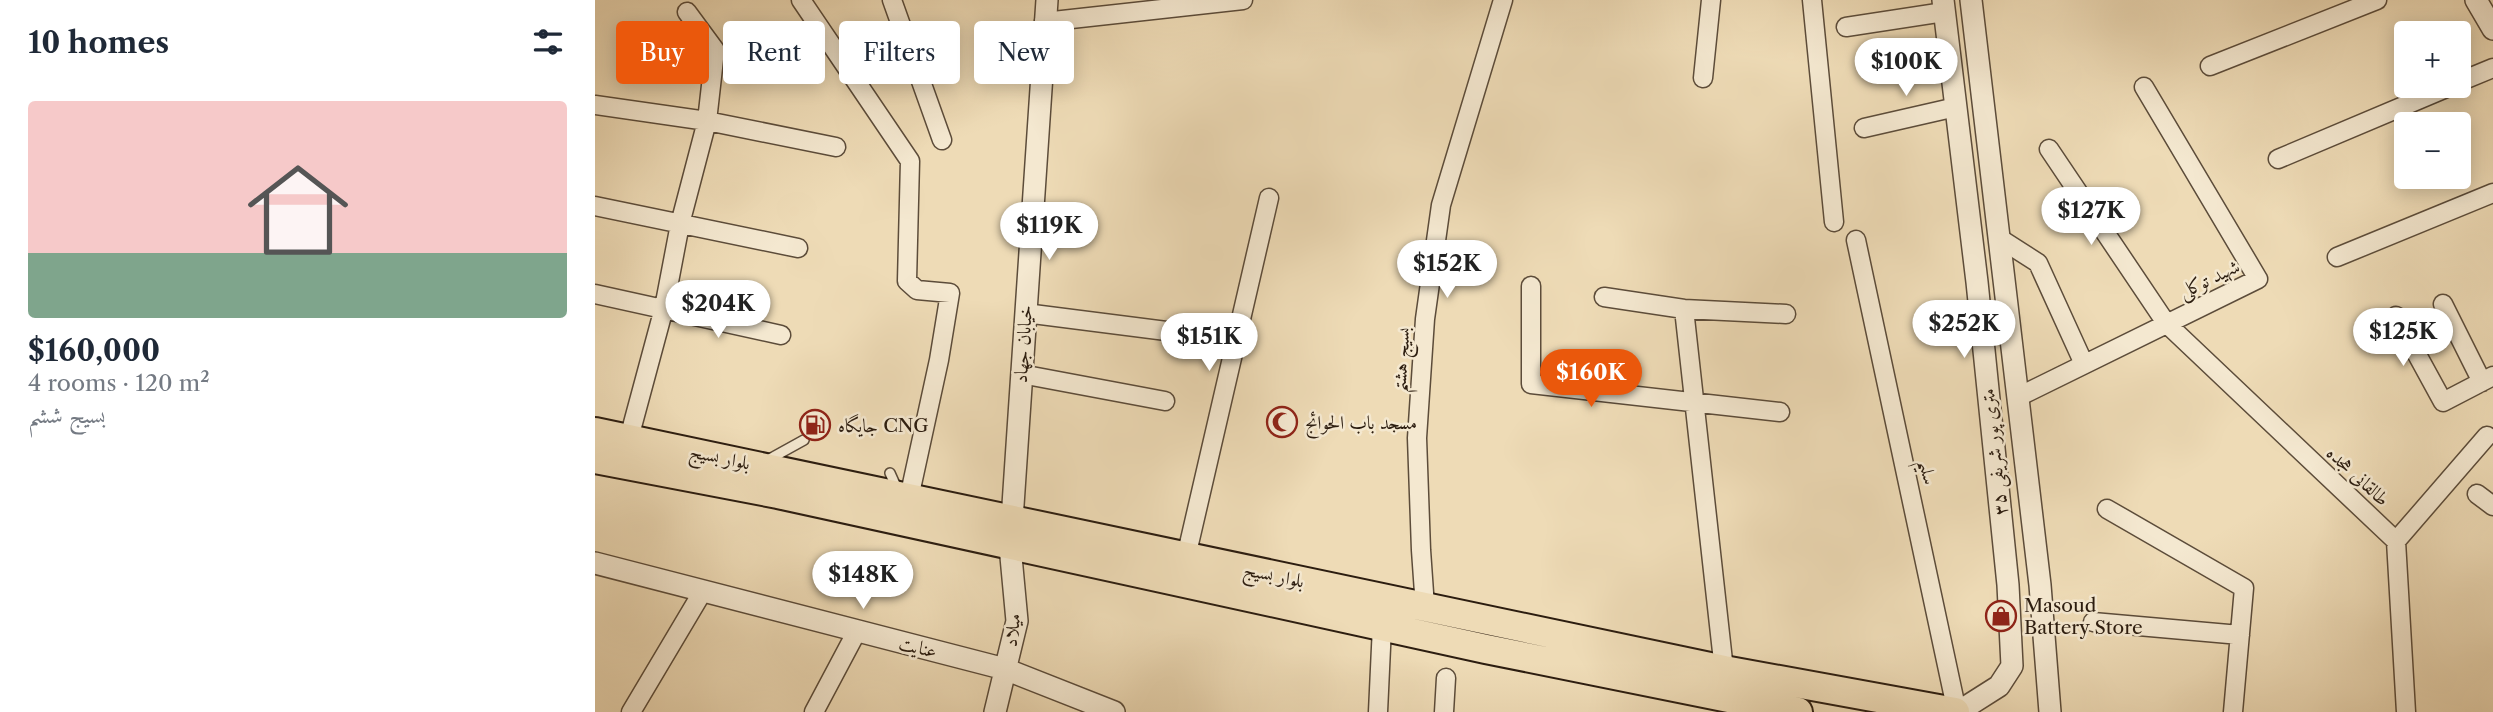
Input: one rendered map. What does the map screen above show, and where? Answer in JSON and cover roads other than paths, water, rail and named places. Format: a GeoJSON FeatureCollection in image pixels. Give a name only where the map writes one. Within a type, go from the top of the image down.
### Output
{"type":"FeatureCollection","features":[{"type":"Feature","properties":{"kind":"main road","name":"بلوار بسیج"},"geometry":{"type":"LineString","coordinates":[[595,432],[758,465],[900,489],[1011,533],[1382,626],[1798,712]]}},
{"type":"Feature","properties":{"kind":"main road","name":"بلوار بسیج"},"geometry":{"type":"LineString","coordinates":[[595,459],[778,494],[1011,533],[1186,557],[1724,670],[1956,712]]}},
{"type":"Feature","properties":{"kind":"street"},"geometry":{"type":"LineString","coordinates":[[801,0],[910,161],[907,281],[918,290],[950,293],[940,360],[900,489]]}},
{"type":"Feature","properties":{"kind":"street"},"geometry":{"type":"LineString","coordinates":[[892,0],[942,140]]}},
{"type":"Feature","properties":{"kind":"street","name":"خیابان جهاد"},"geometry":{"type":"LineString","coordinates":[[1044,21],[1047,0]]}},
{"type":"Feature","properties":{"kind":"street"},"geometry":{"type":"LineString","coordinates":[[1053,21],[1243,0]]}},
{"type":"Feature","properties":{"kind":"street","name":"بسیج هشتم"},"geometry":{"type":"LineString","coordinates":[[1425,607],[1420,550],[1417,438],[1425,319],[1441,205],[1503,0]]}},
{"type":"Feature","properties":{"kind":"street"},"geometry":{"type":"LineString","coordinates":[[1703,78],[1711,0]]}},
{"type":"Feature","properties":{"kind":"street"},"geometry":{"type":"LineString","coordinates":[[1812,0],[1834,222]]}},
{"type":"Feature","properties":{"kind":"street","name":"۳۵ متری پور شریفی"},"geometry":{"type":"LineString","coordinates":[[1971,0],[2018,397],[2050,712]]}},
{"type":"Feature","properties":{"kind":"street"},"geometry":{"type":"LineString","coordinates":[[2210,66],[2377,0]]}},
{"type":"Feature","properties":{"kind":"street"},"geometry":{"type":"LineString","coordinates":[[2476,0],[2493,29]]}},
{"type":"Feature","properties":{"kind":"street"},"geometry":{"type":"LineString","coordinates":[[1846,27],[1944,6]]}},
{"type":"Feature","properties":{"kind":"street","name":"۳۵ متری پور شریفی"},"geometry":{"type":"LineString","coordinates":[[1944,6],[1977,282],[2011,630],[2012,666],[1999,686],[1956,712]]}},
{"type":"Feature","properties":{"kind":"street"},"geometry":{"type":"LineString","coordinates":[[629,438],[664,308],[680,224],[707,121],[715,50],[687,12]]}},
{"type":"Feature","properties":{"kind":"street"},"geometry":{"type":"LineString","coordinates":[[2471,77],[2493,68]]}},
{"type":"Feature","properties":{"kind":"street","name":"خیابان جهاد"},"geometry":{"type":"LineString","coordinates":[[1011,533],[1040,84]]}},
{"type":"Feature","properties":{"kind":"street","name":"شهید توکلی"},"geometry":{"type":"LineString","coordinates":[[2018,397],[2257,279],[2144,87]]}},
{"type":"Feature","properties":{"kind":"street"},"geometry":{"type":"LineString","coordinates":[[2278,159],[2423,98]]}},
{"type":"Feature","properties":{"kind":"street"},"geometry":{"type":"LineString","coordinates":[[595,105],[707,121],[836,147]]}},
{"type":"Feature","properties":{"kind":"street"},"geometry":{"type":"LineString","coordinates":[[1864,128],[1956,107]]}},
{"type":"Feature","properties":{"kind":"street","name":"طالقانی هجده"},"geometry":{"type":"LineString","coordinates":[[2049,149],[2166,323],[2396,541]]}},
{"type":"Feature","properties":{"kind":"street"},"geometry":{"type":"LineString","coordinates":[[2336,257],[2493,192]]}},
{"type":"Feature","properties":{"kind":"street"},"geometry":{"type":"LineString","coordinates":[[1186,557],[1269,198]]}},
{"type":"Feature","properties":{"kind":"street"},"geometry":{"type":"LineString","coordinates":[[595,206],[798,248]]}},
{"type":"Feature","properties":{"kind":"street"},"geometry":{"type":"LineString","coordinates":[[1999,238],[2038,263],[2084,364]]}},
{"type":"Feature","properties":{"kind":"street","name":"سلیم"},"geometry":{"type":"LineString","coordinates":[[1856,240],[1956,712]]}},
{"type":"Feature","properties":{"kind":"street"},"geometry":{"type":"LineString","coordinates":[[1531,285],[1531,384],[1780,412]]}},
{"type":"Feature","properties":{"kind":"street"},"geometry":{"type":"LineString","coordinates":[[595,294],[781,335]]}},
{"type":"Feature","properties":{"kind":"street"},"geometry":{"type":"LineString","coordinates":[[1604,297],[1684,309],[1786,314]]}},
{"type":"Feature","properties":{"kind":"street"},"geometry":{"type":"LineString","coordinates":[[2396,316],[2444,402],[2488,379],[2443,304]]}},
{"type":"Feature","properties":{"kind":"street"},"geometry":{"type":"LineString","coordinates":[[1684,309],[1724,670]]}},
{"type":"Feature","properties":{"kind":"street"},"geometry":{"type":"LineString","coordinates":[[1025,313],[1182,333]]}},
{"type":"Feature","properties":{"kind":"street"},"geometry":{"type":"LineString","coordinates":[[1021,374],[1165,401]]}},
{"type":"Feature","properties":{"kind":"street"},"geometry":{"type":"LineString","coordinates":[[2406,712],[2396,541],[2487,436]]}},
{"type":"Feature","properties":{"kind":"street"},"geometry":{"type":"LineString","coordinates":[[2477,494],[2493,506]]}},
{"type":"Feature","properties":{"kind":"street"},"geometry":{"type":"LineString","coordinates":[[2107,509],[2243,588],[2233,712]]}},
{"type":"Feature","properties":{"kind":"street","name":"میلاد"},"geometry":{"type":"LineString","coordinates":[[995,712],[1017,621],[1011,533]]}},
{"type":"Feature","properties":{"kind":"street","name":"عنایت"},"geometry":{"type":"LineString","coordinates":[[595,563],[1005,669],[1108,711]]}},
{"type":"Feature","properties":{"kind":"street"},"geometry":{"type":"LineString","coordinates":[[631,712],[703,591]]}},
{"type":"Feature","properties":{"kind":"street"},"geometry":{"type":"LineString","coordinates":[[2094,622],[2239,635]]}},
{"type":"Feature","properties":{"kind":"street"},"geometry":{"type":"LineString","coordinates":[[1378,712],[1382,626]]}},
{"type":"Feature","properties":{"kind":"street"},"geometry":{"type":"LineString","coordinates":[[2011,630],[2043,628]]}},
{"type":"Feature","properties":{"kind":"street"},"geometry":{"type":"LineString","coordinates":[[814,712],[857,631]]}},
{"type":"Feature","properties":{"kind":"street"},"geometry":{"type":"LineString","coordinates":[[1444,712],[1446,678]]}},
{"type":"Feature","properties":{"kind":"lane"},"geometry":{"type":"LineString","coordinates":[[758,465],[804,440]]}},
{"type":"Feature","properties":{"kind":"place","name":"مسجد باب الحوائج"},"geometry":{"type":"Point","coordinates":[1282,422]}},
{"type":"Feature","properties":{"kind":"place","name":"جایگاه CNG"},"geometry":{"type":"Point","coordinates":[815,425]}},
{"type":"Feature","properties":{"kind":"place","name":"Masoud Battery Store"},"geometry":{"type":"Point","coordinates":[2001,616]}}]}
